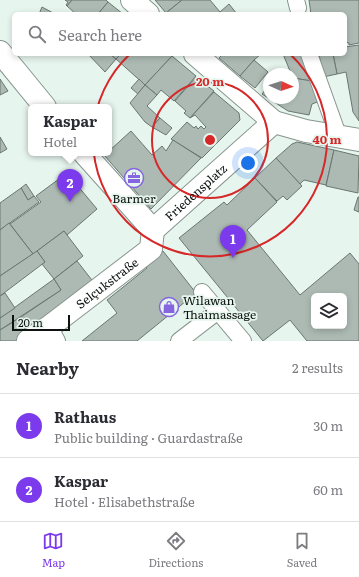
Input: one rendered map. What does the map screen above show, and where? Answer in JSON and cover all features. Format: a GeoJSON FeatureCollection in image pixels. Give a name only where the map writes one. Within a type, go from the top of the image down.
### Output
{"type":"FeatureCollection","features":[{"type":"Feature","properties":{"kind":"street"},"geometry":{"type":"LineString","coordinates":[[132,0],[146,12]]}},
{"type":"Feature","properties":{"kind":"street"},"geometry":{"type":"LineString","coordinates":[[0,52],[43,104]]}},
{"type":"Feature","properties":{"kind":"street"},"geometry":{"type":"LineString","coordinates":[[197,56],[274,122],[306,131],[349,138]]}},
{"type":"Feature","properties":{"kind":"street"},"geometry":{"type":"LineString","coordinates":[[310,56],[349,138]]}},
{"type":"Feature","properties":{"kind":"street","name":"Friedensplatz"},"geometry":{"type":"LineString","coordinates":[[153,230],[274,122]]}},
{"type":"Feature","properties":{"kind":"street"},"geometry":{"type":"LineString","coordinates":[[87,156],[153,230]]}},
{"type":"Feature","properties":{"kind":"street","name":"Selçukstraße"},"geometry":{"type":"LineString","coordinates":[[28,341],[53,334],[151,249],[153,230]]}},
{"type":"Feature","properties":{"kind":"street"},"geometry":{"type":"LineString","coordinates":[[202,292],[244,341]]}},
{"type":"Feature","properties":{"kind":"street"},"geometry":{"type":"LineString","coordinates":[[179,341],[218,311]]}},
{"type":"Feature","properties":{"kind":"building"},"geometry":{"type":"Polygon","coordinates":[[[65,0],[72,0],[67,6],[66,5],[68,2],[65,0]]]}},
{"type":"Feature","properties":{"kind":"building"},"geometry":{"type":"Polygon","coordinates":[[[72,0],[106,0],[108,2],[100,12],[74,12],[67,6],[72,0]]]}},
{"type":"Feature","properties":{"kind":"building"},"geometry":{"type":"Polygon","coordinates":[[[155,0],[182,0],[167,12],[165,12],[155,0]]]}},
{"type":"Feature","properties":{"kind":"building"},"geometry":{"type":"Polygon","coordinates":[[[182,0],[210,0],[220,12],[167,12],[182,0]]]}},
{"type":"Feature","properties":{"kind":"building"},"geometry":{"type":"Polygon","coordinates":[[[309,0],[359,0],[359,43],[349,45],[349,43],[347,42],[347,12],[311,12],[309,0]]]}},
{"type":"Feature","properties":{"kind":"building"},"geometry":{"type":"Polygon","coordinates":[[[108,2],[120,12],[100,12],[108,2]]]}},
{"type":"Feature","properties":{"kind":"building"},"geometry":{"type":"Polygon","coordinates":[[[229,4],[235,12],[220,12],[229,4]]]}},
{"type":"Feature","properties":{"kind":"building"},"geometry":{"type":"Polygon","coordinates":[[[42,7],[51,12],[40,12],[42,7]]]}},
{"type":"Feature","properties":{"kind":"building"},"geometry":{"type":"Polygon","coordinates":[[[359,45],[359,121],[353,112],[346,72],[337,74],[333,56],[347,56],[347,47],[359,45]]]}},
{"type":"Feature","properties":{"kind":"building"},"geometry":{"type":"Polygon","coordinates":[[[90,56],[112,56],[116,59],[105,72],[90,56]]]}},
{"type":"Feature","properties":{"kind":"building"},"geometry":{"type":"Polygon","coordinates":[[[119,56],[172,56],[145,85],[116,59],[119,56]]]}},
{"type":"Feature","properties":{"kind":"building"},"geometry":{"type":"Polygon","coordinates":[[[172,56],[196,76],[174,101],[161,90],[157,95],[145,85],[172,56]]]}},
{"type":"Feature","properties":{"kind":"building"},"geometry":{"type":"Polygon","coordinates":[[[221,56],[259,56],[240,76],[219,58],[221,56]]]}},
{"type":"Feature","properties":{"kind":"building"},"geometry":{"type":"Polygon","coordinates":[[[284,56],[302,56],[311,81],[299,79],[299,68],[289,68],[284,56]]]}},
{"type":"Feature","properties":{"kind":"building"},"geometry":{"type":"Polygon","coordinates":[[[319,56],[333,56],[337,74],[323,77],[319,56]]]}},
{"type":"Feature","properties":{"kind":"building"},"geometry":{"type":"Polygon","coordinates":[[[254,60],[263,68],[263,78],[255,88],[240,76],[254,60]]]}},
{"type":"Feature","properties":{"kind":"building"},"geometry":{"type":"Polygon","coordinates":[[[196,77],[214,91],[190,118],[184,113],[186,111],[175,101],[196,77]]]}},
{"type":"Feature","properties":{"kind":"building"},"geometry":{"type":"Polygon","coordinates":[[[0,79],[8,91],[0,95],[0,79]]]}},
{"type":"Feature","properties":{"kind":"building"},"geometry":{"type":"Polygon","coordinates":[[[139,79],[145,85],[138,94],[131,88],[139,79]]]}},
{"type":"Feature","properties":{"kind":"building"},"geometry":{"type":"Polygon","coordinates":[[[299,79],[312,81],[320,101],[312,104],[309,115],[288,111],[277,104],[299,104],[299,79]]]}},
{"type":"Feature","properties":{"kind":"building"},"geometry":{"type":"Polygon","coordinates":[[[145,85],[157,95],[147,106],[160,118],[152,127],[145,122],[130,103],[145,85]]]}},
{"type":"Feature","properties":{"kind":"building"},"geometry":{"type":"Polygon","coordinates":[[[214,92],[239,113],[240,120],[202,158],[171,139],[187,122],[194,128],[196,126],[198,129],[201,126],[204,129],[206,127],[195,115],[190,118],[214,92]]]}},
{"type":"Feature","properties":{"kind":"building"},"geometry":{"type":"Polygon","coordinates":[[[160,118],[172,128],[166,135],[152,127],[160,118]]]}},
{"type":"Feature","properties":{"kind":"building"},"geometry":{"type":"Polygon","coordinates":[[[131,131],[152,155],[162,146],[166,151],[173,140],[201,158],[151,209],[105,156],[112,156],[112,148],[131,131]]]}},
{"type":"Feature","properties":{"kind":"building"},"geometry":{"type":"Polygon","coordinates":[[[0,137],[7,149],[0,153],[0,137]]]}},
{"type":"Feature","properties":{"kind":"building"},"geometry":{"type":"Polygon","coordinates":[[[297,142],[334,150],[326,185],[304,180],[300,184],[276,158],[292,144],[297,142]]]}},
{"type":"Feature","properties":{"kind":"building"},"geometry":{"type":"Polygon","coordinates":[[[334,150],[359,156],[358,193],[326,186],[334,150]]]}},
{"type":"Feature","properties":{"kind":"building"},"geometry":{"type":"Polygon","coordinates":[[[276,158],[302,186],[287,200],[283,196],[277,201],[255,178],[276,158]]]}},
{"type":"Feature","properties":{"kind":"building"},"geometry":{"type":"Polygon","coordinates":[[[67,173],[97,209],[67,235],[64,231],[33,254],[10,224],[41,202],[36,196],[67,173]]]}},
{"type":"Feature","properties":{"kind":"building"},"geometry":{"type":"Polygon","coordinates":[[[255,178],[277,202],[247,230],[300,295],[350,253],[359,264],[359,341],[307,341],[290,320],[263,341],[179,238],[224,202],[227,205],[255,178]]]}},
{"type":"Feature","properties":{"kind":"building"},"geometry":{"type":"Polygon","coordinates":[[[26,184],[34,196],[28,200],[21,188],[26,184]]]}},
{"type":"Feature","properties":{"kind":"building"},"geometry":{"type":"Polygon","coordinates":[[[21,188],[28,200],[34,196],[39,202],[0,230],[0,203],[21,188]]]}},
{"type":"Feature","properties":{"kind":"building"},"geometry":{"type":"Polygon","coordinates":[[[359,197],[359,212],[354,210],[359,197]]]}},
{"type":"Feature","properties":{"kind":"building"},"geometry":{"type":"Polygon","coordinates":[[[9,223],[33,254],[0,276],[0,230],[9,223]]]}},
{"type":"Feature","properties":{"kind":"building"},"geometry":{"type":"Polygon","coordinates":[[[64,231],[83,256],[54,279],[42,264],[45,262],[37,251],[64,231]]]}},
{"type":"Feature","properties":{"kind":"building"},"geometry":{"type":"Polygon","coordinates":[[[37,251],[45,262],[0,296],[0,276],[37,251]]]}},
{"type":"Feature","properties":{"kind":"building"},"geometry":{"type":"Polygon","coordinates":[[[163,251],[196,293],[137,341],[82,341],[117,313],[107,300],[147,268],[145,266],[163,251]]]}},
{"type":"Feature","properties":{"kind":"building"},"geometry":{"type":"Polygon","coordinates":[[[77,261],[95,284],[28,333],[18,319],[61,290],[54,279],[77,261]]]}},
{"type":"Feature","properties":{"kind":"building"},"geometry":{"type":"Polygon","coordinates":[[[54,279],[61,290],[0,330],[0,318],[54,279]]]}},
{"type":"Feature","properties":{"kind":"building"},"geometry":{"type":"Polygon","coordinates":[[[5,293],[15,308],[0,318],[0,296],[5,293]]]}},
{"type":"Feature","properties":{"kind":"building"},"geometry":{"type":"Polygon","coordinates":[[[18,319],[28,333],[17,341],[0,341],[0,330],[18,319]]]}},
{"type":"Feature","properties":{"kind":"place","name":"Barmer"},"geometry":{"type":"Point","coordinates":[134,178]}},
{"type":"Feature","properties":{"kind":"place","name":"Kaspar"},"geometry":{"type":"Point","coordinates":[70,202]}},
{"type":"Feature","properties":{"kind":"place","name":"Rathaus"},"geometry":{"type":"Point","coordinates":[233,258]}},
{"type":"Feature","properties":{"kind":"place","name":"Wilawan Thaimassage"},"geometry":{"type":"Point","coordinates":[169,307]}}]}
